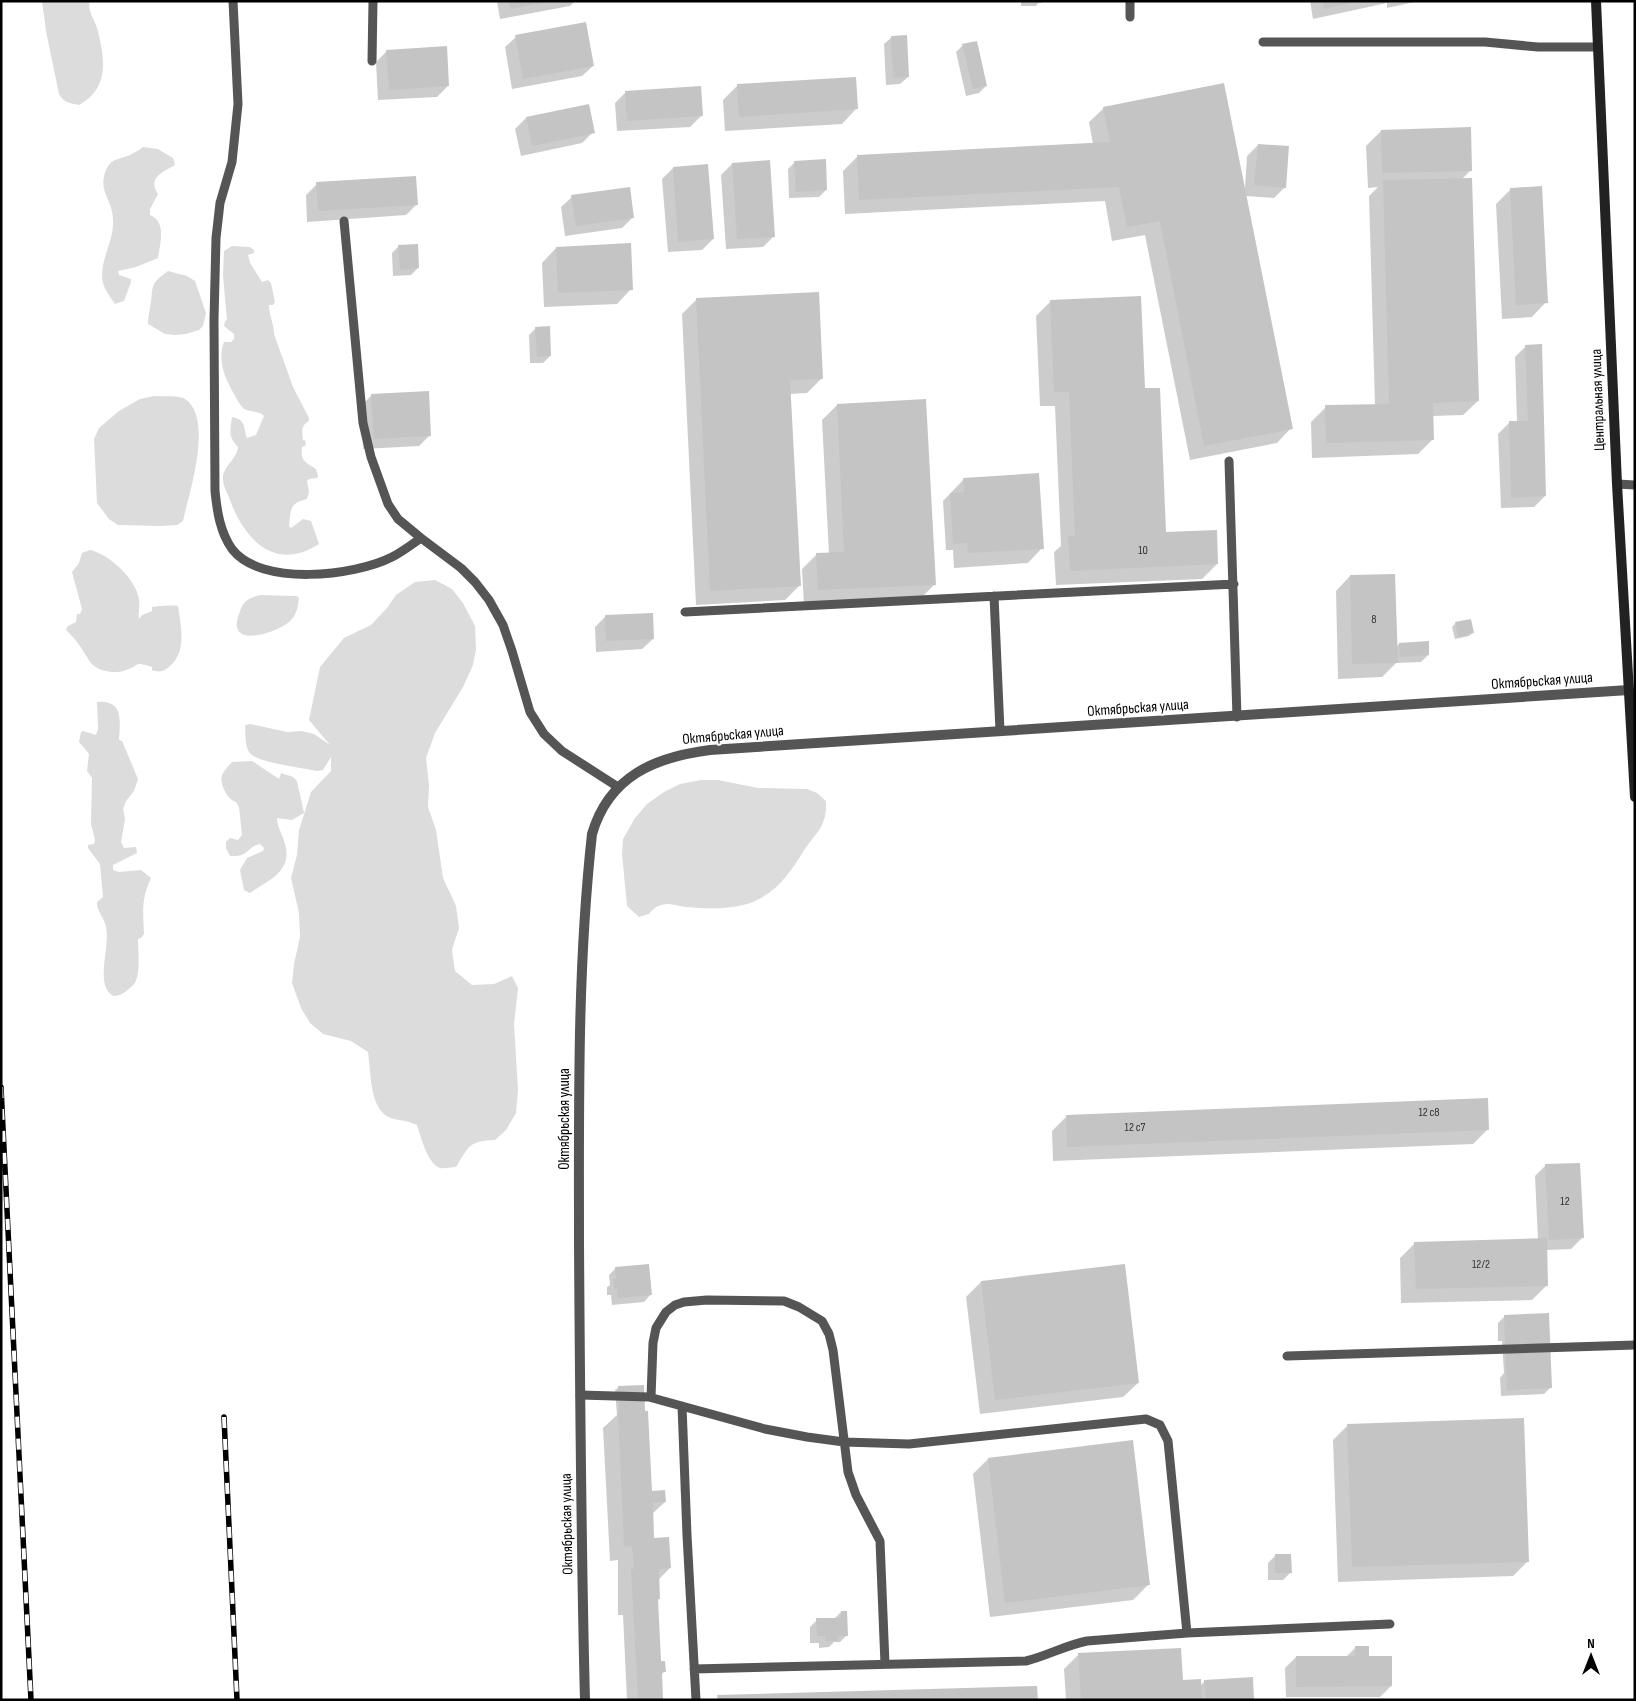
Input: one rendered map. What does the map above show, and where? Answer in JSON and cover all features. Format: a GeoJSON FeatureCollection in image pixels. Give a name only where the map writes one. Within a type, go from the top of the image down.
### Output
{"type":"FeatureCollection","features":[{"type":"Feature","properties":{"kind":"street","name":"Центральная улица"},"geometry":{"type":"LineString","coordinates":[[1596,1],[1617,484],[1635,797]]}},
{"type":"Feature","properties":{"kind":"street","name":"Октябрьская улица"},"geometry":{"type":"LineString","coordinates":[[585,1700],[580,1395],[579,1053],[581,988],[592,834],[597,817],[618,787],[639,771],[660,760],[685,753],[710,750],[1629,690]]}},
{"type":"Feature","properties":{"kind":"lane"},"geometry":{"type":"LineString","coordinates":[[233,1],[238,104],[232,162],[220,203],[216,238],[214,320],[215,491],[217,511],[222,530],[233,550],[249,562],[269,571],[294,575],[326,573],[367,566],[392,557],[421,538]]}},
{"type":"Feature","properties":{"kind":"lane"},"geometry":{"type":"LineString","coordinates":[[372,61],[373,1]]}},
{"type":"Feature","properties":{"kind":"lane"},"geometry":{"type":"LineString","coordinates":[[1130,1],[1130,17]]}},
{"type":"Feature","properties":{"kind":"lane"},"geometry":{"type":"LineString","coordinates":[[1263,42],[1485,42],[1538,48],[1598,47]]}},
{"type":"Feature","properties":{"kind":"lane"},"geometry":{"type":"LineString","coordinates":[[344,221],[360,407],[368,446],[388,504],[398,519],[461,568],[475,582],[488,600],[503,625],[530,712],[544,734],[562,751],[618,787]]}},
{"type":"Feature","properties":{"kind":"lane"},"geometry":{"type":"LineString","coordinates":[[1229,461],[1237,717]]}},
{"type":"Feature","properties":{"kind":"lane"},"geometry":{"type":"LineString","coordinates":[[1617,484],[1635,485]]}},
{"type":"Feature","properties":{"kind":"lane"},"geometry":{"type":"LineString","coordinates":[[685,612],[1234,584]]}},
{"type":"Feature","properties":{"kind":"lane"},"geometry":{"type":"LineString","coordinates":[[994,596],[1000,731]]}},
{"type":"Feature","properties":{"kind":"lane"},"geometry":{"type":"LineString","coordinates":[[651,1398],[653,1343],[656,1328],[666,1312],[675,1305],[684,1302],[707,1300],[784,1301],[799,1306],[822,1321],[829,1334],[833,1350],[848,1472],[856,1495],[880,1541],[884,1664]]}},
{"type":"Feature","properties":{"kind":"lane"},"geometry":{"type":"LineString","coordinates":[[1287,1356],[1635,1345]]}},
{"type":"Feature","properties":{"kind":"lane"},"geometry":{"type":"LineString","coordinates":[[580,1395],[651,1398],[765,1429],[844,1442],[909,1444],[1146,1420],[1160,1425],[1168,1441],[1187,1633]]}},
{"type":"Feature","properties":{"kind":"lane"},"geometry":{"type":"LineString","coordinates":[[682,1406],[696,1700]]}},
{"type":"Feature","properties":{"kind":"lane"},"geometry":{"type":"LineString","coordinates":[[694,1669],[1026,1661],[1077,1642],[1187,1633],[1390,1624]]}},
{"type":"Feature","properties":{"kind":"shaded area"},"geometry":{"type":"Polygon","coordinates":[[[42,1],[90,1],[90,11],[97,28],[102,50],[103,71],[96,90],[79,105],[65,101],[59,94],[42,1]]]}},
{"type":"Feature","properties":{"kind":"shaded area"},"geometry":{"type":"Polygon","coordinates":[[[143,147],[158,149],[173,158],[175,165],[158,176],[154,184],[158,194],[150,209],[150,215],[155,218],[161,228],[158,258],[136,267],[118,271],[119,275],[131,279],[131,282],[124,301],[115,304],[106,291],[102,280],[104,262],[113,227],[111,206],[104,189],[104,176],[111,162],[130,155],[143,147]]]}},
{"type":"Feature","properties":{"kind":"shaded area"},"geometry":{"type":"Polygon","coordinates":[[[232,246],[250,247],[254,250],[254,253],[248,255],[250,263],[262,282],[268,280],[271,283],[275,302],[273,305],[269,305],[269,309],[274,334],[293,387],[309,418],[302,434],[306,445],[302,447],[302,455],[306,463],[316,469],[318,476],[307,481],[309,492],[307,499],[297,503],[292,508],[289,526],[291,528],[303,519],[311,521],[319,544],[304,552],[290,555],[265,549],[255,541],[238,517],[223,481],[224,472],[235,456],[238,447],[230,433],[232,417],[242,422],[247,438],[256,435],[264,416],[245,410],[238,401],[223,369],[221,356],[224,342],[231,342],[234,339],[234,334],[224,326],[227,320],[223,276],[224,251],[232,246]]]}},
{"type":"Feature","properties":{"kind":"shaded area"},"geometry":{"type":"Polygon","coordinates":[[[168,271],[187,276],[195,281],[206,313],[203,326],[199,330],[186,334],[165,334],[148,324],[153,287],[157,280],[168,271]]]}},
{"type":"Feature","properties":{"kind":"shaded area"},"geometry":{"type":"Polygon","coordinates":[[[154,396],[185,399],[193,409],[198,422],[197,457],[183,521],[177,525],[161,526],[118,525],[109,519],[97,503],[94,439],[99,428],[119,411],[140,399],[154,396]]]}},
{"type":"Feature","properties":{"kind":"shaded area"},"geometry":{"type":"Polygon","coordinates":[[[90,550],[113,562],[133,583],[139,599],[139,619],[142,615],[152,611],[152,607],[178,606],[182,638],[181,646],[175,660],[166,669],[155,671],[152,670],[152,667],[138,664],[118,672],[100,669],[91,663],[66,630],[68,626],[76,622],[77,614],[80,614],[82,609],[72,572],[79,563],[82,553],[90,550]]]}},
{"type":"Feature","properties":{"kind":"shaded area"},"geometry":{"type":"Polygon","coordinates":[[[435,580],[452,589],[463,603],[475,626],[476,649],[473,665],[463,687],[435,733],[426,758],[429,785],[428,807],[436,830],[443,878],[456,906],[459,928],[452,950],[455,971],[472,985],[494,984],[512,976],[518,988],[514,1024],[518,1090],[516,1113],[506,1130],[495,1140],[475,1143],[467,1149],[456,1167],[444,1168],[440,1168],[431,1161],[417,1125],[391,1118],[384,1114],[379,1107],[372,1089],[368,1052],[351,1041],[323,1034],[310,1023],[301,1008],[292,983],[300,937],[299,913],[291,878],[297,855],[299,830],[311,792],[331,771],[331,757],[323,770],[317,771],[257,758],[249,752],[245,725],[250,724],[287,732],[302,731],[314,734],[330,745],[309,720],[320,667],[344,638],[371,625],[396,595],[415,582],[435,580]]]}},
{"type":"Feature","properties":{"kind":"shaded area"},"geometry":{"type":"Polygon","coordinates":[[[260,595],[297,596],[299,598],[296,613],[287,624],[273,631],[248,636],[242,634],[238,630],[237,625],[243,604],[247,600],[260,595]]]}},
{"type":"Feature","properties":{"kind":"shaded area"},"geometry":{"type":"Polygon","coordinates":[[[97,702],[112,704],[119,713],[119,740],[122,741],[138,779],[134,791],[126,801],[123,809],[125,819],[121,842],[124,848],[136,847],[137,853],[113,865],[113,870],[119,872],[141,870],[151,878],[144,899],[144,934],[138,939],[138,975],[133,985],[125,992],[115,996],[107,990],[105,985],[104,970],[107,931],[97,905],[97,902],[103,897],[100,864],[88,848],[88,845],[94,844],[95,840],[91,824],[92,778],[87,771],[89,754],[79,742],[81,732],[83,731],[96,735],[98,728],[97,702]]]}},
{"type":"Feature","properties":{"kind":"shaded area"},"geometry":{"type":"Polygon","coordinates":[[[252,761],[279,779],[281,773],[293,777],[297,781],[304,813],[292,820],[277,818],[287,853],[286,861],[278,874],[250,893],[244,890],[240,870],[247,858],[263,851],[264,848],[260,844],[241,855],[230,856],[226,848],[226,842],[230,838],[238,840],[242,835],[239,807],[225,791],[221,779],[232,762],[252,761]]]}},
{"type":"Feature","properties":{"kind":"shaded area"},"geometry":{"type":"Polygon","coordinates":[[[701,780],[718,780],[758,788],[807,789],[817,793],[826,801],[823,824],[784,878],[773,890],[759,899],[751,903],[724,908],[696,908],[665,904],[657,907],[649,914],[639,917],[627,906],[622,854],[623,839],[635,818],[647,804],[680,784],[701,780]]]}},
{"type":"Feature","properties":{"kind":"building"},"geometry":{"type":"Polygon","coordinates":[[[509,1],[546,1],[546,2],[510,9],[509,1]]]}},
{"type":"Feature","properties":{"kind":"building"},"geometry":{"type":"Polygon","coordinates":[[[1023,1],[1042,1],[1042,3],[1023,3],[1023,1]]]}},
{"type":"Feature","properties":{"kind":"building"},"geometry":{"type":"Polygon","coordinates":[[[1323,1],[1355,1],[1355,2],[1324,9],[1323,1]]]}},
{"type":"Feature","properties":{"kind":"building"},"geometry":{"type":"Polygon","coordinates":[[[586,22],[594,66],[523,79],[515,35],[586,22]]]}},
{"type":"Feature","properties":{"kind":"building"},"geometry":{"type":"Polygon","coordinates":[[[907,35],[909,77],[893,78],[891,36],[907,35]]]}},
{"type":"Feature","properties":{"kind":"building"},"geometry":{"type":"Polygon","coordinates":[[[977,41],[987,86],[973,89],[962,44],[977,41]]]}},
{"type":"Feature","properties":{"kind":"building"},"geometry":{"type":"Polygon","coordinates":[[[447,46],[449,86],[389,90],[386,50],[447,46]]]}},
{"type":"Feature","properties":{"kind":"building"},"geometry":{"type":"Polygon","coordinates":[[[856,77],[858,109],[739,117],[737,84],[856,77]]]}},
{"type":"Feature","properties":{"kind":"building"},"geometry":{"type":"Polygon","coordinates":[[[1224,83],[1293,429],[1204,446],[1160,221],[1127,227],[1119,187],[859,200],[857,155],[1110,142],[1103,107],[1224,83]]]}},
{"type":"Feature","properties":{"kind":"building"},"geometry":{"type":"Polygon","coordinates":[[[701,86],[703,116],[627,121],[625,91],[701,86]]]}},
{"type":"Feature","properties":{"kind":"building"},"geometry":{"type":"Polygon","coordinates":[[[589,104],[595,133],[532,146],[526,117],[589,104]]]}},
{"type":"Feature","properties":{"kind":"building"},"geometry":{"type":"Polygon","coordinates":[[[1471,127],[1472,171],[1382,173],[1381,130],[1471,127]]]}},
{"type":"Feature","properties":{"kind":"building"},"geometry":{"type":"Polygon","coordinates":[[[1258,144],[1289,146],[1286,188],[1254,185],[1258,144]]]}},
{"type":"Feature","properties":{"kind":"building"},"geometry":{"type":"Polygon","coordinates":[[[826,159],[827,190],[796,192],[794,161],[826,159]]]}},
{"type":"Feature","properties":{"kind":"building"},"geometry":{"type":"Polygon","coordinates":[[[770,160],[775,237],[737,239],[732,163],[770,160]]]}},
{"type":"Feature","properties":{"kind":"building"},"geometry":{"type":"Polygon","coordinates":[[[708,164],[714,239],[678,242],[673,167],[708,164]]]}},
{"type":"Feature","properties":{"kind":"building"},"geometry":{"type":"Polygon","coordinates":[[[416,176],[418,205],[318,211],[316,182],[416,176]]]}},
{"type":"Feature","properties":{"kind":"building"},"geometry":{"type":"Polygon","coordinates":[[[1472,178],[1479,401],[1433,403],[1434,440],[1326,443],[1325,405],[1389,404],[1383,180],[1472,178]]]}},
{"type":"Feature","properties":{"kind":"building"},"geometry":{"type":"Polygon","coordinates":[[[1542,186],[1548,303],[1516,305],[1510,188],[1542,186]]]}},
{"type":"Feature","properties":{"kind":"building"},"geometry":{"type":"Polygon","coordinates":[[[630,187],[634,218],[576,226],[571,195],[630,187]]]}},
{"type":"Feature","properties":{"kind":"building"},"geometry":{"type":"Polygon","coordinates":[[[631,243],[633,290],[558,293],[556,247],[631,243]]]}},
{"type":"Feature","properties":{"kind":"building"},"geometry":{"type":"Polygon","coordinates":[[[418,244],[419,268],[400,270],[398,245],[418,244]]]}},
{"type":"Feature","properties":{"kind":"building"},"geometry":{"type":"Polygon","coordinates":[[[819,292],[823,379],[790,380],[801,586],[710,591],[696,298],[819,292]]]}},
{"type":"Feature","properties":{"kind":"building"},"geometry":{"type":"Polygon","coordinates":[[[1141,296],[1145,388],[1160,388],[1166,532],[1217,530],[1218,564],[1070,571],[1068,536],[1075,536],[1069,392],[1054,392],[1050,300],[1141,296]]]}},
{"type":"Feature","properties":{"kind":"building"},"geometry":{"type":"Polygon","coordinates":[[[550,326],[551,356],[537,357],[535,327],[550,326]]]}},
{"type":"Feature","properties":{"kind":"building"},"geometry":{"type":"Polygon","coordinates":[[[1542,344],[1546,496],[1511,498],[1509,421],[1528,421],[1525,345],[1542,344]]]}},
{"type":"Feature","properties":{"kind":"building"},"geometry":{"type":"Polygon","coordinates":[[[429,391],[431,436],[374,439],[371,394],[429,391]]]}},
{"type":"Feature","properties":{"kind":"building"},"geometry":{"type":"Polygon","coordinates":[[[926,399],[936,585],[818,590],[816,553],[844,552],[837,404],[926,399]]]}},
{"type":"Feature","properties":{"kind":"building"},"geometry":{"type":"Polygon","coordinates":[[[1039,473],[1044,549],[968,553],[967,543],[953,544],[950,493],[964,492],[963,478],[1039,473]]]}},
{"type":"Feature","properties":{"kind":"building"},"geometry":{"type":"Polygon","coordinates":[[[1395,574],[1398,663],[1352,664],[1350,575],[1395,574]]]}},
{"type":"Feature","properties":{"kind":"building"},"geometry":{"type":"Polygon","coordinates":[[[653,613],[654,639],[606,641],[605,615],[653,613]]]}},
{"type":"Feature","properties":{"kind":"building"},"geometry":{"type":"Polygon","coordinates":[[[1471,619],[1474,633],[1458,637],[1455,622],[1471,619]]]}},
{"type":"Feature","properties":{"kind":"building"},"geometry":{"type":"Polygon","coordinates":[[[1429,641],[1429,655],[1400,657],[1399,643],[1429,641]]]}},
{"type":"Feature","properties":{"kind":"building"},"geometry":{"type":"Polygon","coordinates":[[[1488,1098],[1489,1130],[1067,1147],[1066,1115],[1488,1098]]]}},
{"type":"Feature","properties":{"kind":"building"},"geometry":{"type":"Polygon","coordinates":[[[1580,1163],[1584,1238],[1549,1240],[1545,1164],[1580,1163]]]}},
{"type":"Feature","properties":{"kind":"building"},"geometry":{"type":"Polygon","coordinates":[[[1547,1238],[1548,1286],[1416,1289],[1414,1242],[1547,1238]]]}},
{"type":"Feature","properties":{"kind":"building"},"geometry":{"type":"Polygon","coordinates":[[[649,1264],[652,1295],[618,1298],[617,1288],[614,1289],[613,1279],[616,1279],[615,1267],[649,1264]]]}},
{"type":"Feature","properties":{"kind":"building"},"geometry":{"type":"Polygon","coordinates":[[[1125,1264],[1139,1383],[995,1400],[981,1281],[1125,1264]]]}},
{"type":"Feature","properties":{"kind":"building"},"geometry":{"type":"Polygon","coordinates":[[[1549,1313],[1552,1388],[1507,1390],[1504,1315],[1549,1313]]]}},
{"type":"Feature","properties":{"kind":"building"},"geometry":{"type":"Polygon","coordinates":[[[644,1385],[645,1411],[648,1411],[652,1491],[665,1490],[666,1502],[653,1503],[654,1538],[669,1537],[671,1568],[659,1569],[660,1599],[658,1599],[661,1661],[665,1661],[666,1672],[662,1672],[663,1700],[638,1700],[631,1569],[634,1569],[632,1546],[624,1547],[618,1386],[644,1385]]]}},
{"type":"Feature","properties":{"kind":"building"},"geometry":{"type":"Polygon","coordinates":[[[1524,1418],[1529,1562],[1352,1567],[1347,1424],[1524,1418]]]}},
{"type":"Feature","properties":{"kind":"building"},"geometry":{"type":"Polygon","coordinates":[[[1133,1440],[1150,1585],[1005,1603],[988,1458],[1133,1440]]]}},
{"type":"Feature","properties":{"kind":"building"},"geometry":{"type":"Polygon","coordinates":[[[1275,1554],[1291,1554],[1292,1573],[1275,1573],[1275,1554]]]}},
{"type":"Feature","properties":{"kind":"building"},"geometry":{"type":"Polygon","coordinates":[[[841,1611],[847,1611],[848,1636],[838,1636],[838,1641],[826,1641],[825,1636],[817,1636],[816,1618],[841,1618],[841,1611]]]}},
{"type":"Feature","properties":{"kind":"building"},"geometry":{"type":"Polygon","coordinates":[[[1355,1646],[1369,1646],[1369,1656],[1392,1656],[1392,1686],[1296,1687],[1296,1656],[1355,1656],[1355,1646]]]}},
{"type":"Feature","properties":{"kind":"building"},"geometry":{"type":"Polygon","coordinates":[[[1181,1648],[1183,1680],[1201,1679],[1202,1700],[1081,1700],[1078,1653],[1181,1648]]]}},
{"type":"Feature","properties":{"kind":"building"},"geometry":{"type":"Polygon","coordinates":[[[1253,1677],[1254,1700],[1206,1700],[1204,1680],[1253,1677]]]}},
{"type":"Feature","properties":{"kind":"building"},"geometry":{"type":"Polygon","coordinates":[[[1037,1686],[1038,1700],[718,1700],[717,1695],[1037,1686]]]}},
{"type":"Feature","properties":{"kind":"railway"},"geometry":{"type":"LineString","coordinates":[[1,1087],[31,1700]]}},
{"type":"Feature","properties":{"kind":"railway"},"geometry":{"type":"LineString","coordinates":[[224,1417],[237,1700]]}}]}
